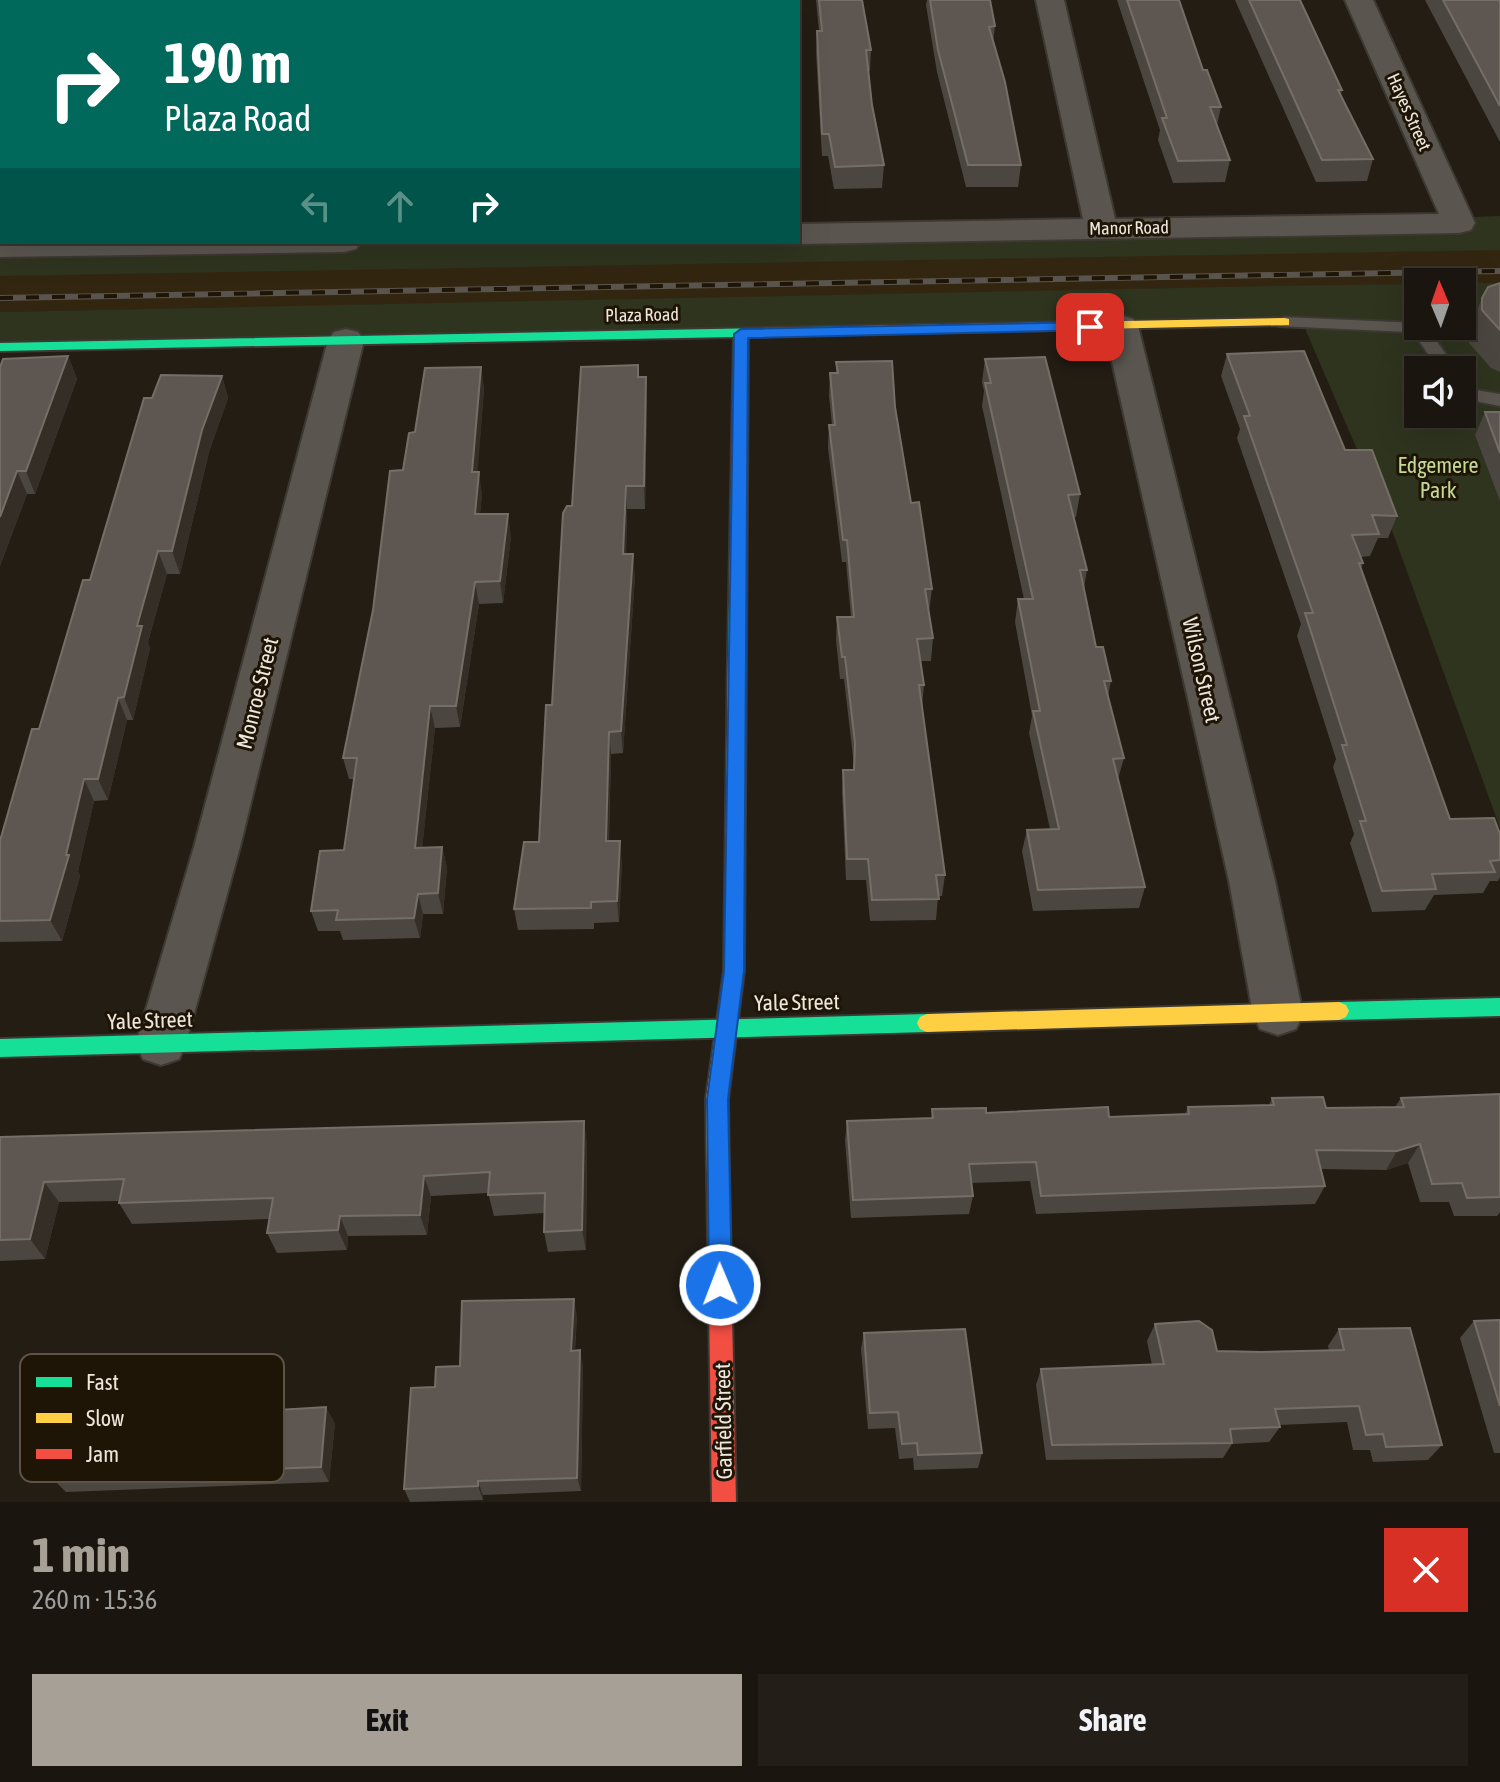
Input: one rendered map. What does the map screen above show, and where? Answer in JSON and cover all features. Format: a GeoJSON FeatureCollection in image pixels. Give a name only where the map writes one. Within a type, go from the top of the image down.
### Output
{"type":"FeatureCollection","features":[{"type":"Feature","properties":{"kind":"street"},"geometry":{"type":"LineString","coordinates":[[1050,0],[1101,228]]}},
{"type":"Feature","properties":{"kind":"street","name":"Hayes Street"},"geometry":{"type":"LineString","coordinates":[[1359,0],[1459,223]]}},
{"type":"Feature","properties":{"kind":"street","name":"Manor Road"},"geometry":{"type":"LineString","coordinates":[[800,234],[1459,223]]}},
{"type":"Feature","properties":{"kind":"street"},"geometry":{"type":"LineString","coordinates":[[0,247],[206,244]]}},
{"type":"Feature","properties":{"kind":"street","name":"Plaza Road"},"geometry":{"type":"LineString","coordinates":[[0,347],[1284,322]]}},
{"type":"Feature","properties":{"kind":"street","name":"Wilson Street"},"geometry":{"type":"LineString","coordinates":[[1121,326],[1252,881],[1278,1014]]}},
{"type":"Feature","properties":{"kind":"street","name":"Garfield Street"},"geometry":{"type":"LineString","coordinates":[[724,1502],[717,1099],[734,971],[741,334]]}},
{"type":"Feature","properties":{"kind":"street","name":"Monroe Street"},"geometry":{"type":"LineString","coordinates":[[161,1043],[217,847],[346,340]]}},
{"type":"Feature","properties":{"kind":"street","name":"Yale Street"},"geometry":{"type":"LineString","coordinates":[[0,1048],[1500,1007]]}},
{"type":"Feature","properties":{"kind":"lane"},"geometry":{"type":"LineString","coordinates":[[1284,322],[1412,327],[1423,334],[1438,356]]}},
{"type":"Feature","properties":{"kind":"lane"},"geometry":{"type":"LineString","coordinates":[[1476,396],[1500,400]]}},
{"type":"Feature","properties":{"kind":"shaded area"},"geometry":{"type":"Polygon","coordinates":[[[1500,247],[1500,283],[1476,283],[1476,268],[1404,268],[1404,285],[0,312],[0,274],[1500,247]]]}},
{"type":"Feature","properties":{"kind":"green space"},"geometry":{"type":"Polygon","coordinates":[[[1500,216],[1500,250],[0,276],[0,251],[369,244],[800,242],[1500,216]]]}},
{"type":"Feature","properties":{"kind":"green space","name":"Edgemere Park"},"geometry":{"type":"Polygon","coordinates":[[[1476,283],[1500,283],[1500,828],[1393,533],[1300,317],[0,348],[0,312],[1404,284],[1404,340],[1476,340],[1476,283]]]}},
{"type":"Feature","properties":{"kind":"building"},"geometry":{"type":"Polygon","coordinates":[[[819,0],[862,0],[871,50],[866,50],[872,105],[884,165],[835,167],[829,134],[822,134],[817,31],[822,31],[819,0]]]}},
{"type":"Feature","properties":{"kind":"building"},"geometry":{"type":"Polygon","coordinates":[[[930,0],[990,0],[995,26],[989,27],[1005,82],[1021,165],[968,165],[938,50],[930,0]]]}},
{"type":"Feature","properties":{"kind":"building"},"geometry":{"type":"Polygon","coordinates":[[[1127,0],[1179,0],[1203,70],[1207,70],[1221,107],[1210,107],[1230,160],[1178,161],[1162,118],[1167,118],[1127,0]]]}},
{"type":"Feature","properties":{"kind":"building"},"geometry":{"type":"Polygon","coordinates":[[[1249,0],[1300,0],[1342,90],[1338,90],[1373,159],[1322,160],[1249,0]]]}},
{"type":"Feature","properties":{"kind":"building"},"geometry":{"type":"Polygon","coordinates":[[[1443,0],[1499,0],[1500,106],[1443,0]]]}},
{"type":"Feature","properties":{"kind":"building"},"geometry":{"type":"Polygon","coordinates":[[[1500,283],[1500,330],[1482,310],[1482,298],[1488,287],[1500,283]]]}},
{"type":"Feature","properties":{"kind":"building"},"geometry":{"type":"Polygon","coordinates":[[[1304,351],[1345,450],[1372,450],[1397,516],[1372,515],[1379,534],[1352,535],[1363,563],[1359,563],[1450,819],[1494,818],[1500,834],[1500,860],[1490,861],[1495,872],[1432,874],[1436,889],[1382,891],[1360,821],[1366,821],[1342,745],[1347,745],[1305,613],[1313,613],[1244,416],[1250,416],[1227,354],[1304,351]]]}},
{"type":"Feature","properties":{"kind":"building"},"geometry":{"type":"Polygon","coordinates":[[[68,356],[26,471],[17,471],[0,517],[0,367],[3,359],[68,356]]]}},
{"type":"Feature","properties":{"kind":"building"},"geometry":{"type":"Polygon","coordinates":[[[1045,357],[1080,494],[1068,495],[1087,570],[1080,570],[1096,647],[1103,647],[1111,681],[1104,681],[1124,758],[1113,759],[1145,887],[1038,890],[1027,830],[1059,829],[1033,711],[1040,711],[1018,599],[1033,599],[985,383],[991,383],[985,359],[1045,357]]]}},
{"type":"Feature","properties":{"kind":"building"},"geometry":{"type":"Polygon","coordinates":[[[892,361],[895,407],[911,503],[919,502],[932,589],[925,589],[933,638],[917,639],[924,685],[919,685],[945,875],[936,875],[939,899],[872,900],[868,859],[847,859],[843,770],[854,770],[855,743],[837,617],[854,617],[847,540],[843,540],[829,425],[835,425],[830,373],[838,373],[836,362],[892,361]]]}},
{"type":"Feature","properties":{"kind":"building"},"geometry":{"type":"Polygon","coordinates":[[[638,365],[638,377],[646,377],[644,486],[626,486],[623,554],[633,554],[621,731],[609,732],[606,841],[620,841],[617,901],[591,902],[591,908],[514,909],[524,842],[539,842],[546,705],[552,705],[563,513],[567,506],[572,506],[581,367],[638,365]]]}},
{"type":"Feature","properties":{"kind":"building"},"geometry":{"type":"Polygon","coordinates":[[[481,367],[472,472],[479,472],[475,514],[508,514],[500,581],[475,582],[456,706],[430,706],[415,848],[442,847],[438,893],[418,894],[414,918],[336,920],[338,910],[311,911],[320,851],[344,850],[357,758],[343,758],[373,610],[390,471],[403,470],[409,433],[415,432],[425,368],[481,367]]]}},
{"type":"Feature","properties":{"kind":"building"},"geometry":{"type":"Polygon","coordinates":[[[161,375],[222,376],[202,430],[172,551],[158,551],[137,626],[142,626],[124,697],[118,698],[98,779],[84,779],[66,855],[69,855],[50,920],[0,921],[0,841],[32,729],[39,729],[83,580],[90,580],[144,398],[152,398],[161,375]]]}},
{"type":"Feature","properties":{"kind":"building"},"geometry":{"type":"Polygon","coordinates":[[[1485,412],[1500,412],[1500,453],[1485,412]]]}},
{"type":"Feature","properties":{"kind":"building"},"geometry":{"type":"Polygon","coordinates":[[[1500,1094],[1500,1197],[1467,1198],[1462,1183],[1432,1184],[1420,1144],[1397,1151],[1316,1150],[1325,1186],[1041,1196],[1036,1162],[969,1164],[973,1196],[853,1200],[847,1121],[933,1118],[932,1109],[986,1108],[986,1113],[1108,1107],[1109,1117],[1189,1114],[1188,1107],[1274,1105],[1272,1098],[1323,1097],[1326,1108],[1404,1107],[1401,1098],[1500,1094]]]}},
{"type":"Feature","properties":{"kind":"building"},"geometry":{"type":"Polygon","coordinates":[[[584,1121],[582,1230],[544,1232],[545,1193],[488,1195],[490,1172],[424,1176],[420,1215],[340,1216],[338,1230],[267,1233],[273,1198],[119,1203],[124,1179],[44,1182],[30,1239],[0,1240],[0,1137],[584,1121]]]}},
{"type":"Feature","properties":{"kind":"building"},"geometry":{"type":"Polygon","coordinates":[[[574,1299],[571,1351],[580,1350],[577,1478],[478,1481],[478,1486],[404,1489],[411,1388],[435,1387],[436,1367],[460,1366],[462,1301],[574,1299]]]}},
{"type":"Feature","properties":{"kind":"building"},"geometry":{"type":"Polygon","coordinates":[[[1500,1320],[1500,1406],[1474,1321],[1500,1320]]]}},
{"type":"Feature","properties":{"kind":"building"},"geometry":{"type":"Polygon","coordinates":[[[1199,1321],[1212,1330],[1217,1351],[1344,1350],[1339,1329],[1410,1328],[1442,1445],[1386,1447],[1383,1434],[1366,1435],[1359,1406],[1275,1409],[1280,1427],[1230,1429],[1232,1443],[1052,1445],[1041,1369],[1164,1364],[1155,1324],[1199,1321]]]}},
{"type":"Feature","properties":{"kind":"building"},"geometry":{"type":"Polygon","coordinates":[[[965,1329],[982,1453],[918,1455],[917,1443],[902,1444],[898,1412],[870,1413],[864,1333],[965,1329]]]}},
{"type":"Feature","properties":{"kind":"building"},"geometry":{"type":"Polygon","coordinates":[[[326,1407],[321,1467],[284,1468],[284,1410],[326,1407]]]}},
{"type":"Feature","properties":{"kind":"railway"},"geometry":{"type":"LineString","coordinates":[[0,298],[1500,271]]}},
{"type":"Feature","properties":{"kind":"traffic: fast"},"geometry":{"type":"LineString","coordinates":[[0,347],[860,330]]}},
{"type":"Feature","properties":{"kind":"traffic: fast"},"geometry":{"type":"LineString","coordinates":[[737,655],[741,334]]}},
{"type":"Feature","properties":{"kind":"traffic: fast"},"geometry":{"type":"LineString","coordinates":[[1339,1011],[1500,1007]]}},
{"type":"Feature","properties":{"kind":"traffic: fast"},"geometry":{"type":"LineString","coordinates":[[0,1048],[927,1023]]}},
{"type":"Feature","properties":{"kind":"traffic: slow"},"geometry":{"type":"LineString","coordinates":[[860,330],[1284,322]]}},
{"type":"Feature","properties":{"kind":"traffic: slow"},"geometry":{"type":"LineString","coordinates":[[718,1175],[717,1099],[734,971],[737,655]]}},
{"type":"Feature","properties":{"kind":"traffic: slow"},"geometry":{"type":"LineString","coordinates":[[927,1023],[1339,1011]]}},
{"type":"Feature","properties":{"kind":"traffic: jam"},"geometry":{"type":"LineString","coordinates":[[718,1175],[724,1502]]}},
{"type":"Feature","properties":{"kind":"route"},"geometry":{"type":"LineString","coordinates":[[720,1285],[717,1099],[734,971],[741,334],[1090,327]]}}]}
